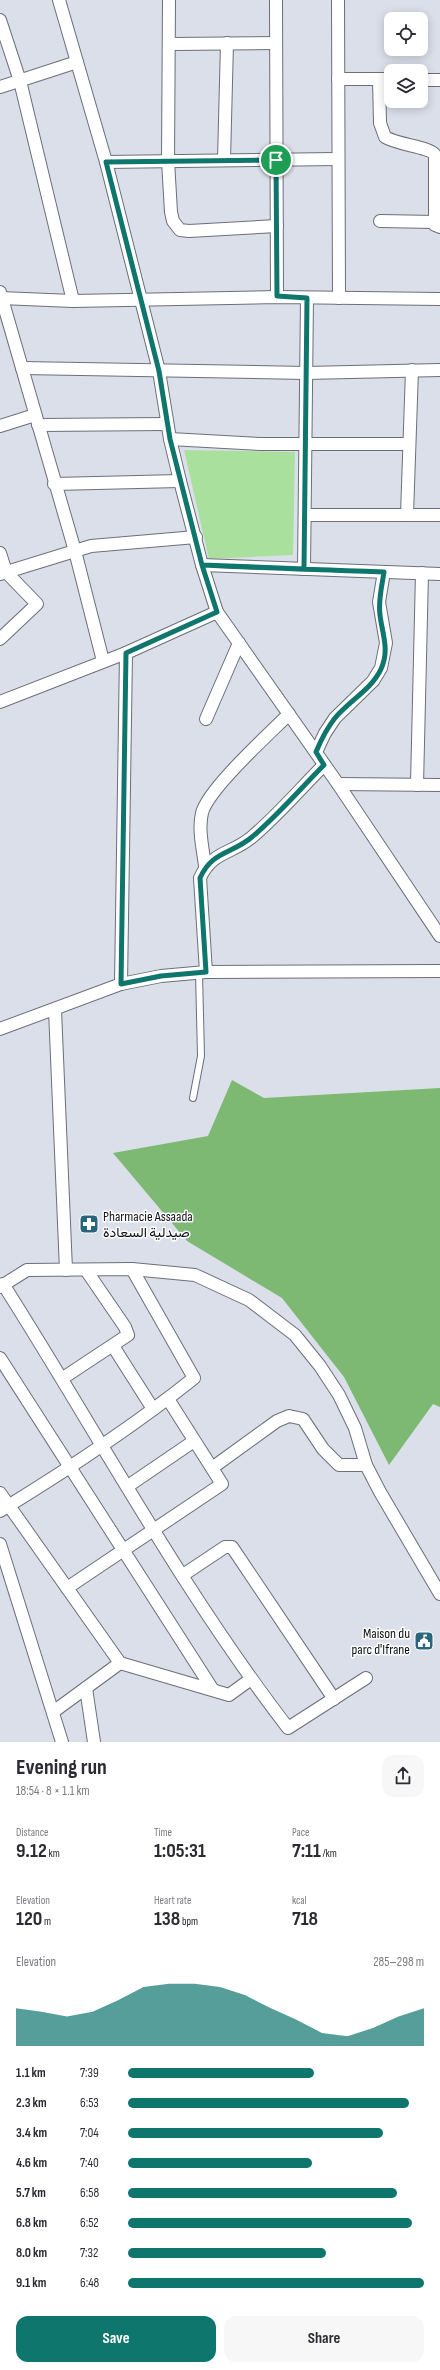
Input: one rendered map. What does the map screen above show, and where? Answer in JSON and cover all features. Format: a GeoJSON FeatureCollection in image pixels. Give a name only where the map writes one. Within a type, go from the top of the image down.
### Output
{"type":"FeatureCollection","features":[{"type":"Feature","properties":{"kind":"street"},"geometry":{"type":"LineString","coordinates":[[59,0],[106,162],[159,371],[167,424],[180,481],[196,537],[202,565],[217,612],[316,752],[440,936]]}},
{"type":"Feature","properties":{"kind":"street"},"geometry":{"type":"LineString","coordinates":[[169,0],[170,44],[168,161],[170,212],[173,221],[180,230],[276,226]]}},
{"type":"Feature","properties":{"kind":"street"},"geometry":{"type":"LineString","coordinates":[[276,0],[277,296]]}},
{"type":"Feature","properties":{"kind":"street"},"geometry":{"type":"LineString","coordinates":[[338,0],[339,298]]}},
{"type":"Feature","properties":{"kind":"street"},"geometry":{"type":"LineString","coordinates":[[0,20],[20,81],[73,300]]}},
{"type":"Feature","properties":{"kind":"street"},"geometry":{"type":"LineString","coordinates":[[224,160],[227,43]]}},
{"type":"Feature","properties":{"kind":"street"},"geometry":{"type":"LineString","coordinates":[[170,44],[275,43]]}},
{"type":"Feature","properties":{"kind":"street"},"geometry":{"type":"LineString","coordinates":[[0,87],[77,62]]}},
{"type":"Feature","properties":{"kind":"street"},"geometry":{"type":"LineString","coordinates":[[338,78],[384,79]]}},
{"type":"Feature","properties":{"kind":"street"},"geometry":{"type":"LineString","coordinates":[[428,80],[440,80]]}},
{"type":"Feature","properties":{"kind":"street"},"geometry":{"type":"LineString","coordinates":[[380,221],[437,225],[435,155],[429,150],[403,145],[385,137],[380,123],[384,88]]}},
{"type":"Feature","properties":{"kind":"street"},"geometry":{"type":"LineString","coordinates":[[106,162],[338,159]]}},
{"type":"Feature","properties":{"kind":"street"},"geometry":{"type":"LineString","coordinates":[[103,661],[75,550],[54,484],[1,296],[73,300],[277,296],[307,298],[440,299]]}},
{"type":"Feature","properties":{"kind":"street"},"geometry":{"type":"LineString","coordinates":[[304,569],[307,298]]}},
{"type":"Feature","properties":{"kind":"street"},"geometry":{"type":"LineString","coordinates":[[22,368],[306,373],[440,370]]}},
{"type":"Feature","properties":{"kind":"street"},"geometry":{"type":"LineString","coordinates":[[407,515],[408,444],[412,370]]}},
{"type":"Feature","properties":{"kind":"street"},"geometry":{"type":"LineString","coordinates":[[0,426],[36,420],[167,424]]}},
{"type":"Feature","properties":{"kind":"street"},"geometry":{"type":"LineString","coordinates":[[170,439],[306,444],[408,444]]}},
{"type":"Feature","properties":{"kind":"street"},"geometry":{"type":"LineString","coordinates":[[54,484],[180,481]]}},
{"type":"Feature","properties":{"kind":"street"},"geometry":{"type":"LineString","coordinates":[[305,515],[440,515]]}},
{"type":"Feature","properties":{"kind":"street"},"geometry":{"type":"LineString","coordinates":[[3,573],[91,546],[196,537]]}},
{"type":"Feature","properties":{"kind":"street"},"geometry":{"type":"LineString","coordinates":[[0,553],[3,573],[37,604],[0,639]]}},
{"type":"Feature","properties":{"kind":"street"},"geometry":{"type":"LineString","coordinates":[[202,565],[440,574]]}},
{"type":"Feature","properties":{"kind":"street"},"geometry":{"type":"LineString","coordinates":[[316,752],[325,733],[336,718],[373,681],[382,668],[386,643],[379,602],[384,572]]}},
{"type":"Feature","properties":{"kind":"street"},"geometry":{"type":"LineString","coordinates":[[417,785],[422,573]]}},
{"type":"Feature","properties":{"kind":"street"},"geometry":{"type":"LineString","coordinates":[[0,702],[126,653],[217,612]]}},
{"type":"Feature","properties":{"kind":"street"},"geometry":{"type":"LineString","coordinates":[[206,719],[239,643]]}},
{"type":"Feature","properties":{"kind":"street"},"geometry":{"type":"LineString","coordinates":[[121,984],[126,653]]}},
{"type":"Feature","properties":{"kind":"street"},"geometry":{"type":"LineString","coordinates":[[206,866],[201,828],[202,813],[212,793],[289,714]]}},
{"type":"Feature","properties":{"kind":"street"},"geometry":{"type":"LineString","coordinates":[[202,973],[200,878],[206,866],[219,855],[251,838],[324,765]]}},
{"type":"Feature","properties":{"kind":"street"},"geometry":{"type":"LineString","coordinates":[[338,784],[440,785]]}},
{"type":"Feature","properties":{"kind":"street"},"geometry":{"type":"LineString","coordinates":[[0,1029],[55,1010],[121,984],[161,976],[202,973],[440,971]]}},
{"type":"Feature","properties":{"kind":"street"},"geometry":{"type":"LineString","coordinates":[[55,1010],[66,1270]]}},
{"type":"Feature","properties":{"kind":"street"},"geometry":{"type":"LineString","coordinates":[[4,1509],[70,1468],[102,1444],[168,1399],[194,1378],[132,1269]]}},
{"type":"Feature","properties":{"kind":"street"},"geometry":{"type":"LineString","coordinates":[[366,1678],[288,1728],[251,1680],[154,1530],[63,1378],[1,1286],[27,1270],[132,1269],[195,1275],[249,1300],[295,1335],[320,1366],[339,1395],[355,1428],[366,1465],[440,1594]]}},
{"type":"Feature","properties":{"kind":"street"},"geometry":{"type":"LineString","coordinates":[[63,1378],[126,1338],[128,1335],[127,1331],[86,1270]]}},
{"type":"Feature","properties":{"kind":"street"},"geometry":{"type":"LineString","coordinates":[[113,1346],[153,1409]]}},
{"type":"Feature","properties":{"kind":"street"},"geometry":{"type":"LineString","coordinates":[[0,1358],[213,1690]]}},
{"type":"Feature","properties":{"kind":"street"},"geometry":{"type":"LineString","coordinates":[[67,1588],[222,1484],[168,1399]]}},
{"type":"Feature","properties":{"kind":"street"},"geometry":{"type":"LineString","coordinates":[[212,1468],[277,1421],[289,1416],[303,1419],[322,1449],[339,1465],[366,1465]]}},
{"type":"Feature","properties":{"kind":"street"},"geometry":{"type":"LineString","coordinates":[[128,1486],[194,1442]]}},
{"type":"Feature","properties":{"kind":"street"},"geometry":{"type":"LineString","coordinates":[[0,1493],[4,1509],[67,1588],[120,1663],[229,1695],[251,1680]]}},
{"type":"Feature","properties":{"kind":"street"},"geometry":{"type":"LineString","coordinates":[[0,1544],[62,1742]]}},
{"type":"Feature","properties":{"kind":"street"},"geometry":{"type":"LineString","coordinates":[[183,1575],[225,1547],[232,1547],[334,1699]]}},
{"type":"Feature","properties":{"kind":"street"},"geometry":{"type":"LineString","coordinates":[[53,1712],[120,1663]]}},
{"type":"Feature","properties":{"kind":"street"},"geometry":{"type":"LineString","coordinates":[[86,1688],[94,1742]]}},
{"type":"Feature","properties":{"kind":"lane"},"geometry":{"type":"LineString","coordinates":[[193,1098],[201,1056],[202,973]]}},
{"type":"Feature","properties":{"kind":"green space"},"geometry":{"type":"Polygon","coordinates":[[[184,450],[295,452],[293,555],[209,559],[184,450]]]}},
{"type":"Feature","properties":{"kind":"green space"},"geometry":{"type":"Polygon","coordinates":[[[232,1080],[264,1098],[440,1088],[440,1407],[433,1404],[389,1465],[344,1377],[282,1298],[187,1241],[113,1153],[208,1136],[232,1080]]]}},
{"type":"Feature","properties":{"kind":"place","name":"Pharmacie Assaada صيدلية السعادة"},"geometry":{"type":"Point","coordinates":[89,1224]}},
{"type":"Feature","properties":{"kind":"place","name":"Maison du parc d'Ifrane"},"geometry":{"type":"Point","coordinates":[424,1641]}},
{"type":"Feature","properties":{"kind":"route"},"geometry":{"type":"LineString","coordinates":[[276,160],[106,162],[159,371],[170,439],[202,565],[261,568],[384,572],[379,602],[380,616],[386,643],[382,668],[373,681],[336,718],[325,733],[316,752],[324,765],[251,838],[238,847],[219,855],[206,866],[200,878],[206,972],[161,976],[121,984],[126,653],[217,612],[202,565],[304,569],[307,298],[277,296],[276,160]]}}]}
